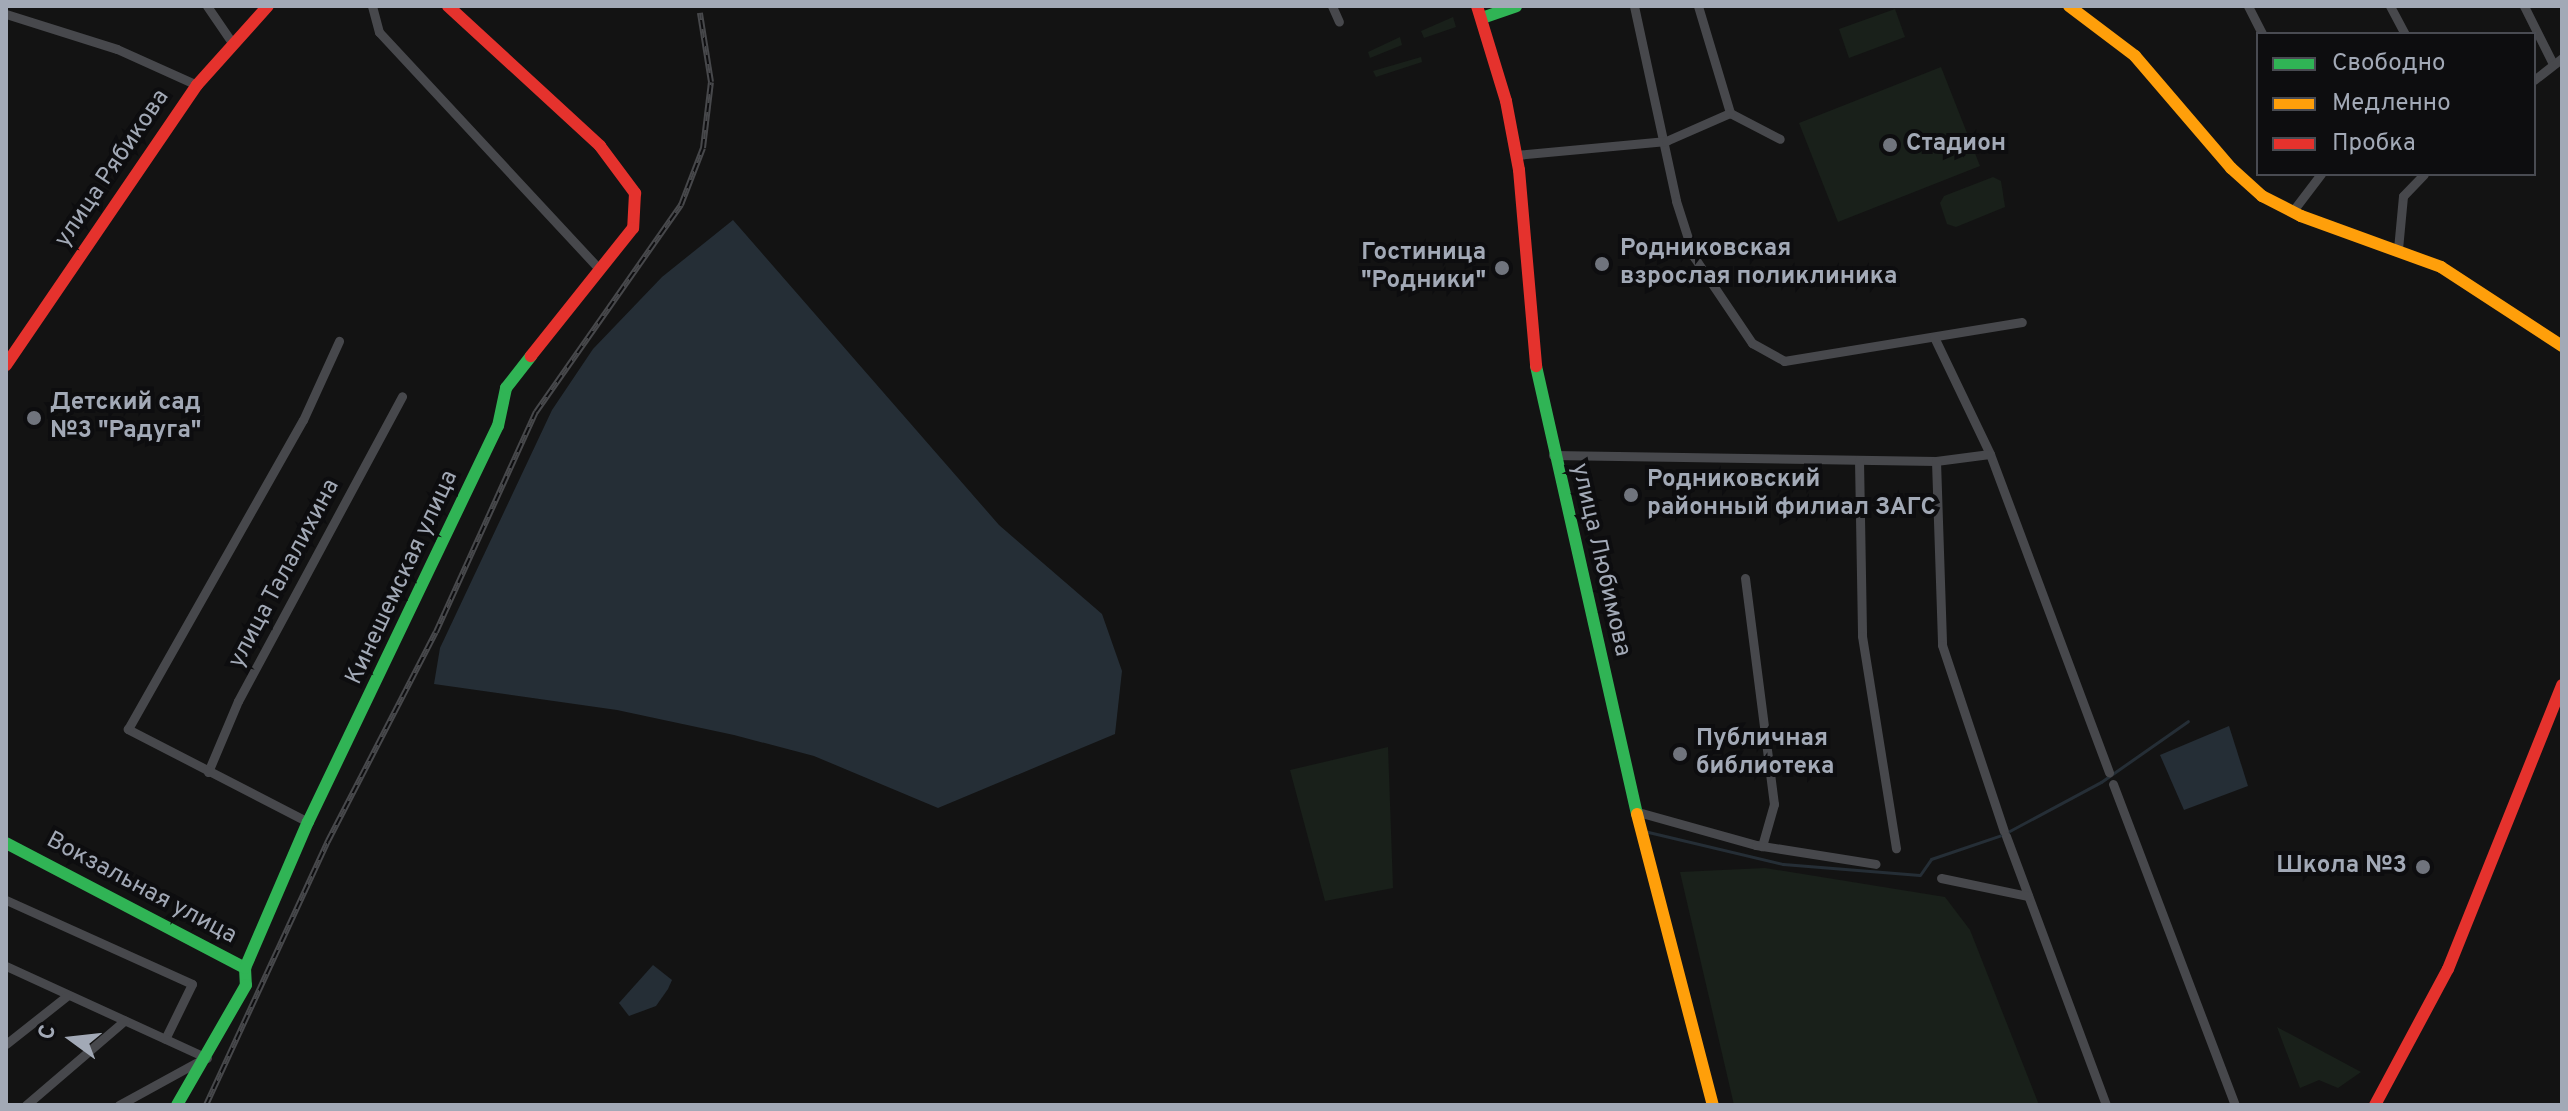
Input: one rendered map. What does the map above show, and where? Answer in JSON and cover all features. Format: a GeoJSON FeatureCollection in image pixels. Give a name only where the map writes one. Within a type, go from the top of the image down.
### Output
{"type":"FeatureCollection","features":[{"type":"Feature","properties":{"kind":"street"},"geometry":{"type":"LineString","coordinates":[[207,6],[233,44]]}},
{"type":"Feature","properties":{"kind":"street","name":"улица Рябикова"},"geometry":{"type":"LineString","coordinates":[[6,365],[197,85],[268,6]]}},
{"type":"Feature","properties":{"kind":"street"},"geometry":{"type":"LineString","coordinates":[[372,6],[379,32],[599,269]]}},
{"type":"Feature","properties":{"kind":"street","name":"Кинешемская улица"},"geometry":{"type":"LineString","coordinates":[[245,968],[308,822],[498,426],[506,388],[633,228],[635,193],[600,146],[448,6]]}},
{"type":"Feature","properties":{"kind":"street"},"geometry":{"type":"LineString","coordinates":[[1332,6],[1339,22]]}},
{"type":"Feature","properties":{"kind":"street"},"geometry":{"type":"LineString","coordinates":[[1479,12],[1516,6]]}},
{"type":"Feature","properties":{"kind":"street"},"geometry":{"type":"LineString","coordinates":[[1634,6],[1666,141],[1676,201],[1694,257],[1752,343],[1784,361],[2022,322]]}},
{"type":"Feature","properties":{"kind":"street"},"geometry":{"type":"LineString","coordinates":[[1698,6],[1730,113],[1780,139]]}},
{"type":"Feature","properties":{"kind":"street"},"geometry":{"type":"LineString","coordinates":[[2069,6],[2135,56],[2231,168],[2262,196],[2297,214],[2441,267],[2562,346]]}},
{"type":"Feature","properties":{"kind":"street"},"geometry":{"type":"LineString","coordinates":[[2248,6],[2261,32]]}},
{"type":"Feature","properties":{"kind":"street"},"geometry":{"type":"LineString","coordinates":[[2390,6],[2404,32]]}},
{"type":"Feature","properties":{"kind":"street"},"geometry":{"type":"LineString","coordinates":[[2524,6],[2553,64]]}},
{"type":"Feature","properties":{"kind":"street","name":"улица Любимова"},"geometry":{"type":"LineString","coordinates":[[1479,12],[1516,155],[1538,390],[1640,824],[1713,1105]]}},
{"type":"Feature","properties":{"kind":"street"},"geometry":{"type":"LineString","coordinates":[[6,14],[117,49],[197,85]]}},
{"type":"Feature","properties":{"kind":"street"},"geometry":{"type":"LineString","coordinates":[[2536,78],[2562,58]]}},
{"type":"Feature","properties":{"kind":"street"},"geometry":{"type":"LineString","coordinates":[[1516,155],[1666,141],[1730,113]]}},
{"type":"Feature","properties":{"kind":"street"},"geometry":{"type":"LineString","coordinates":[[2297,214],[2320,176]]}},
{"type":"Feature","properties":{"kind":"street"},"geometry":{"type":"LineString","coordinates":[[2398,249],[2403,196],[2422,176]]}},
{"type":"Feature","properties":{"kind":"street"},"geometry":{"type":"LineString","coordinates":[[1934,337],[1990,454],[2109,772]]}},
{"type":"Feature","properties":{"kind":"street"},"geometry":{"type":"LineString","coordinates":[[308,822],[128,729],[303,420],[339,341]]}},
{"type":"Feature","properties":{"kind":"street","name":"улица Талалихина"},"geometry":{"type":"LineString","coordinates":[[208,772],[238,701],[402,396]]}},
{"type":"Feature","properties":{"kind":"street"},"geometry":{"type":"LineString","coordinates":[[1553,455],[1936,461],[1990,454]]}},
{"type":"Feature","properties":{"kind":"street"},"geometry":{"type":"LineString","coordinates":[[1859,460],[1862,636],[1896,848]]}},
{"type":"Feature","properties":{"kind":"street"},"geometry":{"type":"LineString","coordinates":[[1936,461],[1942,645],[2005,833],[2106,1105]]}},
{"type":"Feature","properties":{"kind":"street"},"geometry":{"type":"LineString","coordinates":[[1745,578],[1774,804],[1762,846]]}},
{"type":"Feature","properties":{"kind":"street"},"geometry":{"type":"LineString","coordinates":[[2375,1105],[2448,969],[2562,685]]}},
{"type":"Feature","properties":{"kind":"street"},"geometry":{"type":"LineString","coordinates":[[2113,784],[2235,1105]]}},
{"type":"Feature","properties":{"kind":"street"},"geometry":{"type":"LineString","coordinates":[[1640,824],[1876,864]]}},
{"type":"Feature","properties":{"kind":"street","name":"Вокзальная улица"},"geometry":{"type":"LineString","coordinates":[[6,843],[245,968],[246,985],[207,1058],[177,1105]]}},
{"type":"Feature","properties":{"kind":"street"},"geometry":{"type":"LineString","coordinates":[[1941,878],[2028,896]]}},
{"type":"Feature","properties":{"kind":"street"},"geometry":{"type":"LineString","coordinates":[[6,900],[192,984],[165,1039]]}},
{"type":"Feature","properties":{"kind":"street"},"geometry":{"type":"LineString","coordinates":[[6,966],[207,1058]]}},
{"type":"Feature","properties":{"kind":"street"},"geometry":{"type":"LineString","coordinates":[[6,1044],[68,995]]}},
{"type":"Feature","properties":{"kind":"street"},"geometry":{"type":"LineString","coordinates":[[26,1105],[125,1020]]}},
{"type":"Feature","properties":{"kind":"street"},"geometry":{"type":"LineString","coordinates":[[119,1105],[207,1058]]}},
{"type":"Feature","properties":{"kind":"shaded area"},"geometry":{"type":"Polygon","coordinates":[[[1895,9],[1905,37],[1849,58],[1839,29],[1895,9]]]}},
{"type":"Feature","properties":{"kind":"shaded area"},"geometry":{"type":"Polygon","coordinates":[[[1453,17],[1456,27],[1424,38],[1421,31],[1453,17]]]}},
{"type":"Feature","properties":{"kind":"shaded area"},"geometry":{"type":"Polygon","coordinates":[[[1400,37],[1402,45],[1370,58],[1368,52],[1400,37]]]}},
{"type":"Feature","properties":{"kind":"shaded area"},"geometry":{"type":"Polygon","coordinates":[[[1421,57],[1422,62],[1376,77],[1373,71],[1421,57]]]}},
{"type":"Feature","properties":{"kind":"shaded area","name":"Стадион"},"geometry":{"type":"Polygon","coordinates":[[[1941,67],[1980,166],[1838,222],[1799,123],[1941,67]]]}},
{"type":"Feature","properties":{"kind":"shaded area"},"geometry":{"type":"Polygon","coordinates":[[[1993,177],[2001,181],[2005,207],[1956,227],[1947,224],[1940,203],[1944,196],[1993,177]]]}},
{"type":"Feature","properties":{"kind":"shaded area"},"geometry":{"type":"Polygon","coordinates":[[[733,220],[999,525],[1102,614],[1122,671],[1115,734],[938,808],[814,756],[734,735],[617,710],[434,684],[440,648],[552,410],[593,349],[662,277],[733,220]]]}},
{"type":"Feature","properties":{"kind":"shaded area"},"geometry":{"type":"Polygon","coordinates":[[[2229,726],[2248,786],[2184,810],[2160,755],[2229,726]]]}},
{"type":"Feature","properties":{"kind":"shaded area"},"geometry":{"type":"Polygon","coordinates":[[[1388,747],[1393,888],[1325,901],[1290,770],[1388,747]]]}},
{"type":"Feature","properties":{"kind":"shaded area"},"geometry":{"type":"Polygon","coordinates":[[[1765,868],[1945,897],[1970,930],[2039,1105],[1734,1105],[1680,872],[1765,868]]]}},
{"type":"Feature","properties":{"kind":"shaded area"},"geometry":{"type":"Polygon","coordinates":[[[653,965],[672,980],[668,989],[656,1006],[629,1016],[619,1003],[653,965]]]}},
{"type":"Feature","properties":{"kind":"shaded area"},"geometry":{"type":"Polygon","coordinates":[[[2277,1027],[2361,1072],[2338,1088],[2319,1080],[2300,1088],[2277,1027]]]}},
{"type":"Feature","properties":{"kind":"waterway"},"geometry":{"type":"LineString","coordinates":[[1644,831],[1783,864],[1920,875],[1931,859],[2002,835],[2101,782],[2188,721]]}},
{"type":"Feature","properties":{"kind":"railway"},"geometry":{"type":"LineString","coordinates":[[206,1105],[328,841],[436,632],[536,412],[681,205],[703,148],[711,82],[700,13]]}},
{"type":"Feature","properties":{"kind":"traffic: fast"},"geometry":{"type":"LineString","coordinates":[[1482,18],[1516,6]]}},
{"type":"Feature","properties":{"kind":"traffic: fast"},"geometry":{"type":"LineString","coordinates":[[245,968],[308,822],[498,426],[506,388],[531,356]]}},
{"type":"Feature","properties":{"kind":"traffic: fast"},"geometry":{"type":"LineString","coordinates":[[1536,366],[1637,814]]}},
{"type":"Feature","properties":{"kind":"traffic: fast"},"geometry":{"type":"LineString","coordinates":[[6,843],[245,968],[246,985],[177,1105]]}},
{"type":"Feature","properties":{"kind":"traffic: slow"},"geometry":{"type":"LineString","coordinates":[[2069,6],[2135,56],[2231,168],[2262,196],[2301,216],[2441,267],[2562,346]]}},
{"type":"Feature","properties":{"kind":"traffic: slow"},"geometry":{"type":"LineString","coordinates":[[1637,814],[1713,1105]]}},
{"type":"Feature","properties":{"kind":"traffic: jam"},"geometry":{"type":"LineString","coordinates":[[6,365],[197,85],[268,6]]}},
{"type":"Feature","properties":{"kind":"traffic: jam"},"geometry":{"type":"LineString","coordinates":[[448,6],[600,146],[635,193],[633,228],[531,356]]}},
{"type":"Feature","properties":{"kind":"traffic: jam"},"geometry":{"type":"LineString","coordinates":[[1477,6],[1506,101],[1519,170],[1536,366]]}},
{"type":"Feature","properties":{"kind":"traffic: jam"},"geometry":{"type":"LineString","coordinates":[[2375,1105],[2448,969],[2562,685]]}},
{"type":"Feature","properties":{"kind":"place","name":"Стадион"},"geometry":{"type":"Point","coordinates":[1890,145]}},
{"type":"Feature","properties":{"kind":"place","name":"Родниковская взрослая поликлиника"},"geometry":{"type":"Point","coordinates":[1602,264]}},
{"type":"Feature","properties":{"kind":"place","name":"Гостиница \"Родники\""},"geometry":{"type":"Point","coordinates":[1502,268]}},
{"type":"Feature","properties":{"kind":"place","name":"Детский сад №3 \"Радуга\""},"geometry":{"type":"Point","coordinates":[34,418]}},
{"type":"Feature","properties":{"kind":"place","name":"Родниковский районный филиал ЗАГС"},"geometry":{"type":"Point","coordinates":[1631,495]}},
{"type":"Feature","properties":{"kind":"place","name":"Публичная библиотека"},"geometry":{"type":"Point","coordinates":[1680,754]}},
{"type":"Feature","properties":{"kind":"place","name":"Школа №3"},"geometry":{"type":"Point","coordinates":[2423,867]}}]}
